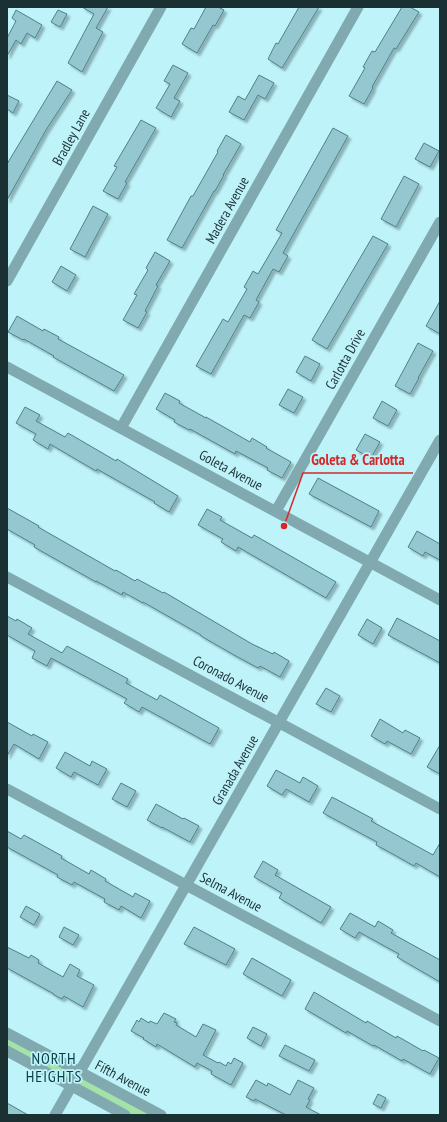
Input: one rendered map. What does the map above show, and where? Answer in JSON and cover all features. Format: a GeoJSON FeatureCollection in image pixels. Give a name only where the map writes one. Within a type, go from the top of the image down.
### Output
{"type":"FeatureCollection","features":[{"type":"Feature","properties":{"kind":"street","name":"Bradley Lane"},"geometry":{"type":"LineString","coordinates":[[7,281],[161,7]]}},
{"type":"Feature","properties":{"kind":"street","name":"Madera Avenue"},"geometry":{"type":"LineString","coordinates":[[121,428],[358,7]]}},
{"type":"Feature","properties":{"kind":"street","name":"Carlotta Drive"},"geometry":{"type":"LineString","coordinates":[[276,511],[440,222]]}},
{"type":"Feature","properties":{"kind":"street","name":"Goleta Avenue"},"geometry":{"type":"LineString","coordinates":[[7,367],[440,600]]}},
{"type":"Feature","properties":{"kind":"street","name":"Granada Avenue"},"geometry":{"type":"LineString","coordinates":[[55,1115],[440,440]]}},
{"type":"Feature","properties":{"kind":"street","name":"Coronado Avenue"},"geometry":{"type":"LineString","coordinates":[[7,576],[440,809]]}},
{"type":"Feature","properties":{"kind":"street","name":"Selma Avenue"},"geometry":{"type":"LineString","coordinates":[[7,789],[440,1021]]}},
{"type":"Feature","properties":{"kind":"street","name":"Fifth Avenue"},"geometry":{"type":"LineString","coordinates":[[7,1033],[161,1115]]}},
{"type":"Feature","properties":{"kind":"street"},"geometry":{"type":"LineString","coordinates":[[7,1051],[125,1115]]}},
{"type":"Feature","properties":{"kind":"green space"},"geometry":{"type":"Polygon","coordinates":[[[7,1033],[161,1115],[125,1115],[7,1051],[7,1033]]]}},
{"type":"Feature","properties":{"kind":"building"},"geometry":{"type":"Polygon","coordinates":[[[82,7],[108,7],[96,28],[103,32],[82,72],[68,63],[94,14],[82,7]]]}},
{"type":"Feature","properties":{"kind":"building"},"geometry":{"type":"Polygon","coordinates":[[[206,7],[218,7],[224,10],[215,26],[213,25],[197,53],[182,44],[191,28],[194,29],[206,7]]]}},
{"type":"Feature","properties":{"kind":"building"},"geometry":{"type":"Polygon","coordinates":[[[299,7],[319,7],[282,68],[268,59],[276,43],[278,44],[299,7]]]}},
{"type":"Feature","properties":{"kind":"building"},"geometry":{"type":"Polygon","coordinates":[[[402,7],[410,7],[419,12],[396,49],[394,48],[364,104],[349,96],[365,68],[363,67],[372,51],[375,52],[402,7]]]}},
{"type":"Feature","properties":{"kind":"building"},"geometry":{"type":"Polygon","coordinates":[[[16,10],[42,25],[35,38],[27,33],[21,44],[16,40],[7,56],[7,38],[16,21],[12,18],[16,10]]]}},
{"type":"Feature","properties":{"kind":"building"},"geometry":{"type":"Polygon","coordinates":[[[58,10],[67,14],[60,27],[51,22],[58,10]]]}},
{"type":"Feature","properties":{"kind":"building"},"geometry":{"type":"Polygon","coordinates":[[[173,65],[188,73],[174,98],[180,101],[171,117],[156,108],[170,84],[164,81],[173,65]]]}},
{"type":"Feature","properties":{"kind":"building"},"geometry":{"type":"Polygon","coordinates":[[[259,75],[274,83],[265,99],[258,95],[244,120],[229,112],[238,96],[245,100],[259,75]]]}},
{"type":"Feature","properties":{"kind":"building"},"geometry":{"type":"Polygon","coordinates":[[[57,81],[72,90],[46,130],[7,200],[7,164],[57,81]]]}},
{"type":"Feature","properties":{"kind":"building"},"geometry":{"type":"Polygon","coordinates":[[[7,95],[19,101],[13,113],[7,109],[7,95]]]}},
{"type":"Feature","properties":{"kind":"building"},"geometry":{"type":"Polygon","coordinates":[[[141,120],[156,128],[125,182],[127,183],[118,199],[103,191],[117,167],[114,166],[141,120]]]}},
{"type":"Feature","properties":{"kind":"building"},"geometry":{"type":"Polygon","coordinates":[[[333,128],[348,136],[283,253],[288,256],[279,272],[273,269],[256,300],[259,302],[250,318],[244,315],[211,374],[196,366],[223,319],[228,322],[247,289],[244,287],[253,271],[258,274],[282,233],[276,230],[333,128]]]}},
{"type":"Feature","properties":{"kind":"building"},"geometry":{"type":"Polygon","coordinates":[[[226,135],[241,144],[182,248],[167,240],[191,196],[193,196],[218,152],[217,151],[226,135]]]}},
{"type":"Feature","properties":{"kind":"building"},"geometry":{"type":"Polygon","coordinates":[[[424,143],[439,151],[430,167],[415,159],[424,143]]]}},
{"type":"Feature","properties":{"kind":"building"},"geometry":{"type":"Polygon","coordinates":[[[404,176],[419,184],[396,227],[381,219],[404,176]]]}},
{"type":"Feature","properties":{"kind":"building"},"geometry":{"type":"Polygon","coordinates":[[[93,206],[108,214],[85,257],[70,249],[93,206]]]}},
{"type":"Feature","properties":{"kind":"building"},"geometry":{"type":"Polygon","coordinates":[[[373,236],[388,244],[327,349],[312,340],[373,236]]]}},
{"type":"Feature","properties":{"kind":"building"},"geometry":{"type":"Polygon","coordinates":[[[155,252],[170,261],[156,285],[158,286],[145,311],[147,312],[138,328],[123,320],[137,295],[134,294],[148,270],[146,268],[155,252]]]}},
{"type":"Feature","properties":{"kind":"building"},"geometry":{"type":"Polygon","coordinates":[[[61,266],[76,275],[67,291],[52,282],[61,266]]]}},
{"type":"Feature","properties":{"kind":"building"},"geometry":{"type":"Polygon","coordinates":[[[440,301],[440,334],[426,326],[440,301]]]}},
{"type":"Feature","properties":{"kind":"building"},"geometry":{"type":"Polygon","coordinates":[[[17,316],[43,331],[44,329],[59,337],[58,339],[124,375],[114,391],[24,339],[23,340],[8,332],[17,316]]]}},
{"type":"Feature","properties":{"kind":"building"},"geometry":{"type":"Polygon","coordinates":[[[418,343],[433,351],[410,394],[395,386],[418,343]]]}},
{"type":"Feature","properties":{"kind":"building"},"geometry":{"type":"Polygon","coordinates":[[[305,356],[320,364],[311,381],[296,372],[305,356]]]}},
{"type":"Feature","properties":{"kind":"building"},"geometry":{"type":"Polygon","coordinates":[[[288,389],[303,397],[294,413],[279,405],[288,389]]]}},
{"type":"Feature","properties":{"kind":"building"},"geometry":{"type":"Polygon","coordinates":[[[165,393],[180,401],[179,403],[250,442],[252,438],[291,462],[282,478],[267,470],[268,468],[236,451],[235,454],[190,429],[189,430],[174,422],[175,420],[156,409],[165,393]]]}},
{"type":"Feature","properties":{"kind":"building"},"geometry":{"type":"Polygon","coordinates":[[[382,401],[397,410],[388,426],[373,418],[382,401]]]}},
{"type":"Feature","properties":{"kind":"building"},"geometry":{"type":"Polygon","coordinates":[[[25,407],[40,415],[36,421],[65,437],[68,433],[116,461],[117,459],[178,496],[169,512],[154,503],[155,502],[97,469],[96,471],[50,444],[48,449],[33,440],[36,434],[16,423],[25,407]]]}},
{"type":"Feature","properties":{"kind":"building"},"geometry":{"type":"Polygon","coordinates":[[[365,434],[380,442],[371,458],[356,450],[365,434]]]}},
{"type":"Feature","properties":{"kind":"building"},"geometry":{"type":"Polygon","coordinates":[[[318,478],[379,511],[371,527],[309,494],[318,478]]]}},
{"type":"Feature","properties":{"kind":"building"},"geometry":{"type":"Polygon","coordinates":[[[7,508],[115,571],[116,570],[135,581],[137,579],[163,593],[164,592],[252,644],[273,654],[274,652],[289,661],[280,677],[260,666],[258,668],[143,602],[123,592],[122,595],[96,582],[34,547],[35,545],[7,529],[7,508]]]}},
{"type":"Feature","properties":{"kind":"building"},"geometry":{"type":"Polygon","coordinates":[[[207,509],[222,517],[220,520],[252,538],[254,535],[336,582],[326,598],[238,547],[236,551],[221,542],[223,539],[198,525],[207,509]]]}},
{"type":"Feature","properties":{"kind":"building"},"geometry":{"type":"Polygon","coordinates":[[[417,531],[440,544],[440,560],[425,552],[423,556],[408,547],[417,531]]]}},
{"type":"Feature","properties":{"kind":"building"},"geometry":{"type":"Polygon","coordinates":[[[7,616],[16,621],[17,619],[32,628],[28,634],[62,653],[67,646],[128,679],[126,683],[157,700],[160,695],[219,728],[210,744],[142,707],[139,712],[124,703],[127,699],[51,658],[47,666],[32,658],[35,651],[7,635],[7,616]]]}},
{"type":"Feature","properties":{"kind":"building"},"geometry":{"type":"Polygon","coordinates":[[[397,618],[440,641],[440,663],[388,635],[397,618]]]}},
{"type":"Feature","properties":{"kind":"building"},"geometry":{"type":"Polygon","coordinates":[[[367,619],[382,628],[373,644],[358,635],[367,619]]]}},
{"type":"Feature","properties":{"kind":"building"},"geometry":{"type":"Polygon","coordinates":[[[326,688],[340,696],[331,712],[316,704],[326,688]]]}},
{"type":"Feature","properties":{"kind":"building"},"geometry":{"type":"Polygon","coordinates":[[[380,719],[403,733],[405,730],[420,738],[411,754],[387,741],[385,744],[371,736],[380,719]]]}},
{"type":"Feature","properties":{"kind":"building"},"geometry":{"type":"Polygon","coordinates":[[[7,722],[32,736],[33,734],[48,742],[39,759],[14,744],[7,756],[7,722]]]}},
{"type":"Feature","properties":{"kind":"building"},"geometry":{"type":"Polygon","coordinates":[[[440,745],[440,774],[427,767],[440,745]]]}},
{"type":"Feature","properties":{"kind":"building"},"geometry":{"type":"Polygon","coordinates":[[[65,752],[90,766],[92,761],[107,769],[98,785],[74,772],[71,777],[56,768],[65,752]]]}},
{"type":"Feature","properties":{"kind":"building"},"geometry":{"type":"Polygon","coordinates":[[[276,770],[300,783],[303,777],[318,786],[309,802],[286,789],[282,795],[267,786],[276,770]]]}},
{"type":"Feature","properties":{"kind":"building"},"geometry":{"type":"Polygon","coordinates":[[[121,783],[136,791],[127,807],[112,799],[121,783]]]}},
{"type":"Feature","properties":{"kind":"building"},"geometry":{"type":"Polygon","coordinates":[[[332,797],[373,819],[371,821],[433,855],[440,843],[440,877],[416,863],[414,866],[376,845],[377,842],[323,813],[332,797]]]}},
{"type":"Feature","properties":{"kind":"building"},"geometry":{"type":"Polygon","coordinates":[[[156,804],[199,826],[190,842],[147,820],[156,804]]]}},
{"type":"Feature","properties":{"kind":"building"},"geometry":{"type":"Polygon","coordinates":[[[7,831],[21,839],[24,835],[62,856],[61,858],[89,874],[91,870],[106,879],[105,881],[133,897],[135,893],[150,901],[141,918],[121,906],[119,910],[104,902],[105,899],[74,882],[72,885],[57,877],[58,875],[7,847],[7,831]]]}},
{"type":"Feature","properties":{"kind":"building"},"geometry":{"type":"Polygon","coordinates":[[[263,861],[278,870],[275,875],[331,907],[321,923],[279,898],[282,893],[254,877],[263,861]]]}},
{"type":"Feature","properties":{"kind":"building"},"geometry":{"type":"Polygon","coordinates":[[[26,906],[40,914],[34,925],[20,917],[26,906]]]}},
{"type":"Feature","properties":{"kind":"building"},"geometry":{"type":"Polygon","coordinates":[[[350,913],[375,927],[378,921],[393,930],[391,933],[440,960],[440,982],[397,957],[399,954],[359,932],[355,938],[340,929],[350,913]]]}},
{"type":"Feature","properties":{"kind":"building"},"geometry":{"type":"Polygon","coordinates":[[[64,927],[79,935],[73,945],[59,937],[64,927]]]}},
{"type":"Feature","properties":{"kind":"building"},"geometry":{"type":"Polygon","coordinates":[[[194,927],[235,949],[226,965],[184,944],[194,927]]]}},
{"type":"Feature","properties":{"kind":"building"},"geometry":{"type":"Polygon","coordinates":[[[7,947],[29,958],[31,955],[39,960],[38,963],[63,977],[70,964],[80,970],[77,976],[94,985],[83,1007],[64,996],[62,999],[54,995],[7,968],[7,947]]]}},
{"type":"Feature","properties":{"kind":"building"},"geometry":{"type":"Polygon","coordinates":[[[252,958],[291,980],[282,996],[243,974],[252,958]]]}},
{"type":"Feature","properties":{"kind":"building"},"geometry":{"type":"Polygon","coordinates":[[[314,992],[366,1023],[367,1021],[396,1038],[397,1036],[423,1051],[424,1050],[439,1058],[430,1074],[403,1059],[402,1061],[374,1045],[373,1046],[347,1031],[346,1033],[305,1009],[314,992]]]}},
{"type":"Feature","properties":{"kind":"building"},"geometry":{"type":"Polygon","coordinates":[[[164,1013],[176,1019],[174,1022],[177,1023],[176,1025],[196,1037],[203,1024],[216,1030],[203,1055],[226,1066],[228,1062],[231,1064],[234,1058],[243,1063],[231,1085],[211,1074],[212,1071],[197,1063],[195,1067],[157,1044],[156,1047],[131,1031],[137,1020],[139,1022],[141,1018],[149,1023],[150,1021],[157,1024],[164,1013]]]}},
{"type":"Feature","properties":{"kind":"building"},"geometry":{"type":"Polygon","coordinates":[[[253,1027],[267,1034],[261,1046],[247,1038],[253,1027]]]}},
{"type":"Feature","properties":{"kind":"building"},"geometry":{"type":"Polygon","coordinates":[[[285,1045],[315,1060],[309,1071],[279,1056],[285,1045]]]}},
{"type":"Feature","properties":{"kind":"building"},"geometry":{"type":"Polygon","coordinates":[[[256,1080],[267,1086],[268,1083],[290,1095],[298,1080],[314,1088],[308,1099],[310,1100],[306,1107],[321,1115],[286,1115],[255,1099],[254,1101],[246,1097],[256,1080]]]}},
{"type":"Feature","properties":{"kind":"building"},"geometry":{"type":"Polygon","coordinates":[[[378,1094],[386,1098],[381,1108],[373,1104],[378,1094]]]}},
{"type":"Feature","properties":{"kind":"building"},"geometry":{"type":"Polygon","coordinates":[[[7,1103],[28,1115],[7,1115],[7,1103]]]}},
{"type":"Feature","properties":{"kind":"place","name":"Goleta & Carlotta"},"geometry":{"type":"Point","coordinates":[284,526]}},
{"type":"Feature","properties":{"kind":"district","name":"NORTH HEIGHTS"},"geometry":{"type":"Point","coordinates":[54,1067]}}]}
